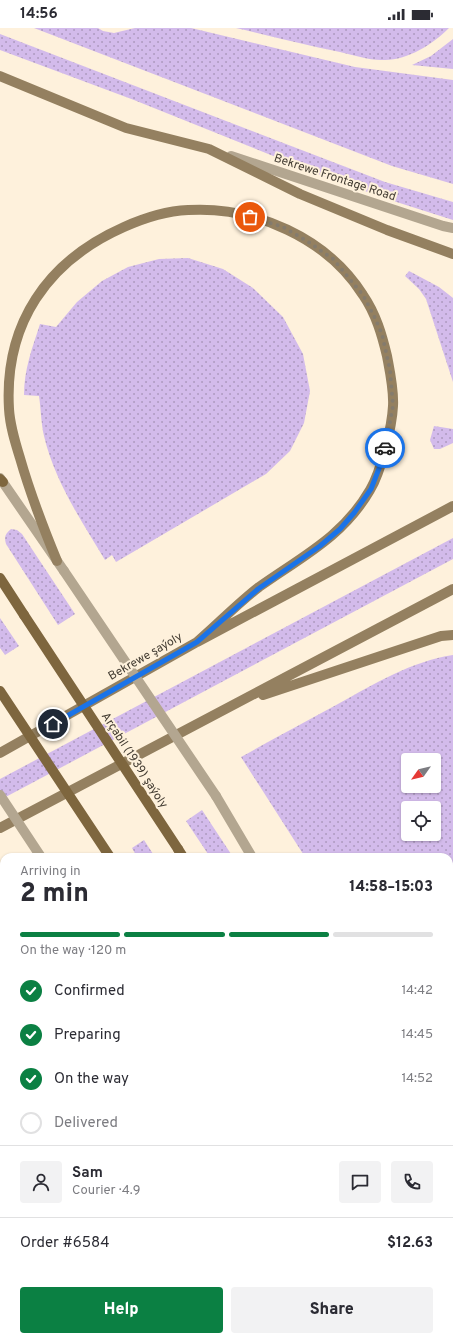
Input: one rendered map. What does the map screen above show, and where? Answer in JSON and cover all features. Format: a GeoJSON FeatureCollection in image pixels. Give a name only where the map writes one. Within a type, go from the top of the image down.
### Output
{"type":"FeatureCollection","features":[{"type":"Feature","properties":{"kind":"main road"},"geometry":{"type":"LineString","coordinates":[[0,76],[126,128],[209,149],[300,194],[387,230],[453,254]]}},
{"type":"Feature","properties":{"kind":"main road"},"geometry":{"type":"LineString","coordinates":[[57,561],[42,526],[27,482],[12,432],[9,410],[10,374],[14,348],[23,324],[44,286],[76,254],[94,242],[130,224],[153,216],[188,210],[211,210],[238,214],[283,227],[333,259],[363,295],[374,316],[382,334],[390,370],[393,406],[388,438],[380,466],[371,489],[354,513],[340,529],[320,546],[258,589],[197,642]]}},
{"type":"Feature","properties":{"kind":"main road","name":"Bekrewe şaýoly"},"geometry":{"type":"LineString","coordinates":[[0,753],[197,642],[453,506]]}},
{"type":"Feature","properties":{"kind":"main road","name":"Arçabil (1939) şaýoly"},"geometry":{"type":"LineString","coordinates":[[0,578],[180,853]]}},
{"type":"Feature","properties":{"kind":"main road"},"geometry":{"type":"LineString","coordinates":[[0,828],[453,589]]}},
{"type":"Feature","properties":{"kind":"main road"},"geometry":{"type":"LineString","coordinates":[[236,704],[441,636],[453,635]]}},
{"type":"Feature","properties":{"kind":"main road"},"geometry":{"type":"LineString","coordinates":[[0,691],[107,853]]}},
{"type":"Feature","properties":{"kind":"street","name":"Bekrewe Frontage Road"},"geometry":{"type":"LineString","coordinates":[[209,149],[453,228]]}},
{"type":"Feature","properties":{"kind":"street"},"geometry":{"type":"LineString","coordinates":[[1,480],[216,796],[250,853]]}},
{"type":"Feature","properties":{"kind":"street"},"geometry":{"type":"LineString","coordinates":[[0,795],[38,853]]}},
{"type":"Feature","properties":{"kind":"shaded area"},"geometry":{"type":"Polygon","coordinates":[[[34,28],[98,28],[103,31],[114,33],[135,28],[191,28],[355,67],[453,80],[453,184],[392,166],[34,28]]]}},
{"type":"Feature","properties":{"kind":"shaded area"},"geometry":{"type":"Polygon","coordinates":[[[236,28],[449,28],[428,45],[411,54],[394,59],[374,60],[236,28]]]}},
{"type":"Feature","properties":{"kind":"shaded area"},"geometry":{"type":"Polygon","coordinates":[[[0,34],[385,182],[453,202],[453,220],[384,198],[318,174],[134,100],[0,50],[0,34]]]}},
{"type":"Feature","properties":{"kind":"shaded area"},"geometry":{"type":"Polygon","coordinates":[[[453,39],[453,69],[412,65],[431,56],[453,39]]]}},
{"type":"Feature","properties":{"kind":"shaded area"},"geometry":{"type":"Polygon","coordinates":[[[188,258],[223,269],[253,288],[283,317],[303,354],[310,391],[304,423],[290,451],[266,474],[116,562],[112,555],[105,560],[78,515],[55,469],[44,436],[39,396],[24,395],[25,376],[29,359],[40,324],[56,327],[77,302],[102,281],[128,267],[159,259],[188,258]]]}},
{"type":"Feature","properties":{"kind":"shaded area"},"geometry":{"type":"Polygon","coordinates":[[[409,271],[439,287],[453,298],[453,382],[426,299],[419,289],[405,276],[409,271]]]}},
{"type":"Feature","properties":{"kind":"shaded area"},"geometry":{"type":"Polygon","coordinates":[[[434,426],[453,429],[453,443],[440,449],[434,449],[430,440],[434,426]]]}},
{"type":"Feature","properties":{"kind":"shaded area"},"geometry":{"type":"Polygon","coordinates":[[[11,529],[17,530],[22,534],[75,614],[58,625],[6,544],[5,539],[7,532],[11,529]]]}},
{"type":"Feature","properties":{"kind":"shaded area"},"geometry":{"type":"Polygon","coordinates":[[[453,538],[453,559],[0,800],[0,779],[453,538]]]}},
{"type":"Feature","properties":{"kind":"shaded area"},"geometry":{"type":"Polygon","coordinates":[[[0,618],[19,646],[5,655],[0,648],[0,618]]]}},
{"type":"Feature","properties":{"kind":"shaded area"},"geometry":{"type":"Polygon","coordinates":[[[453,655],[453,853],[302,853],[241,757],[379,681],[423,662],[453,655]]]}},
{"type":"Feature","properties":{"kind":"shaded area"},"geometry":{"type":"Polygon","coordinates":[[[202,810],[230,853],[207,853],[186,821],[202,810]]]}},
{"type":"Feature","properties":{"kind":"shaded area"},"geometry":{"type":"Polygon","coordinates":[[[144,840],[152,853],[135,853],[132,848],[144,840]]]}},
{"type":"Feature","properties":{"kind":"way so far"},"geometry":{"type":"LineString","coordinates":[[250,217],[283,227],[307,241],[333,259],[363,295],[382,334],[390,370],[393,406],[385,448]]}},
{"type":"Feature","properties":{"kind":"route"},"geometry":{"type":"LineString","coordinates":[[53,724],[197,642],[258,589],[320,546],[340,529],[354,513],[371,489],[385,448]]}}]}
